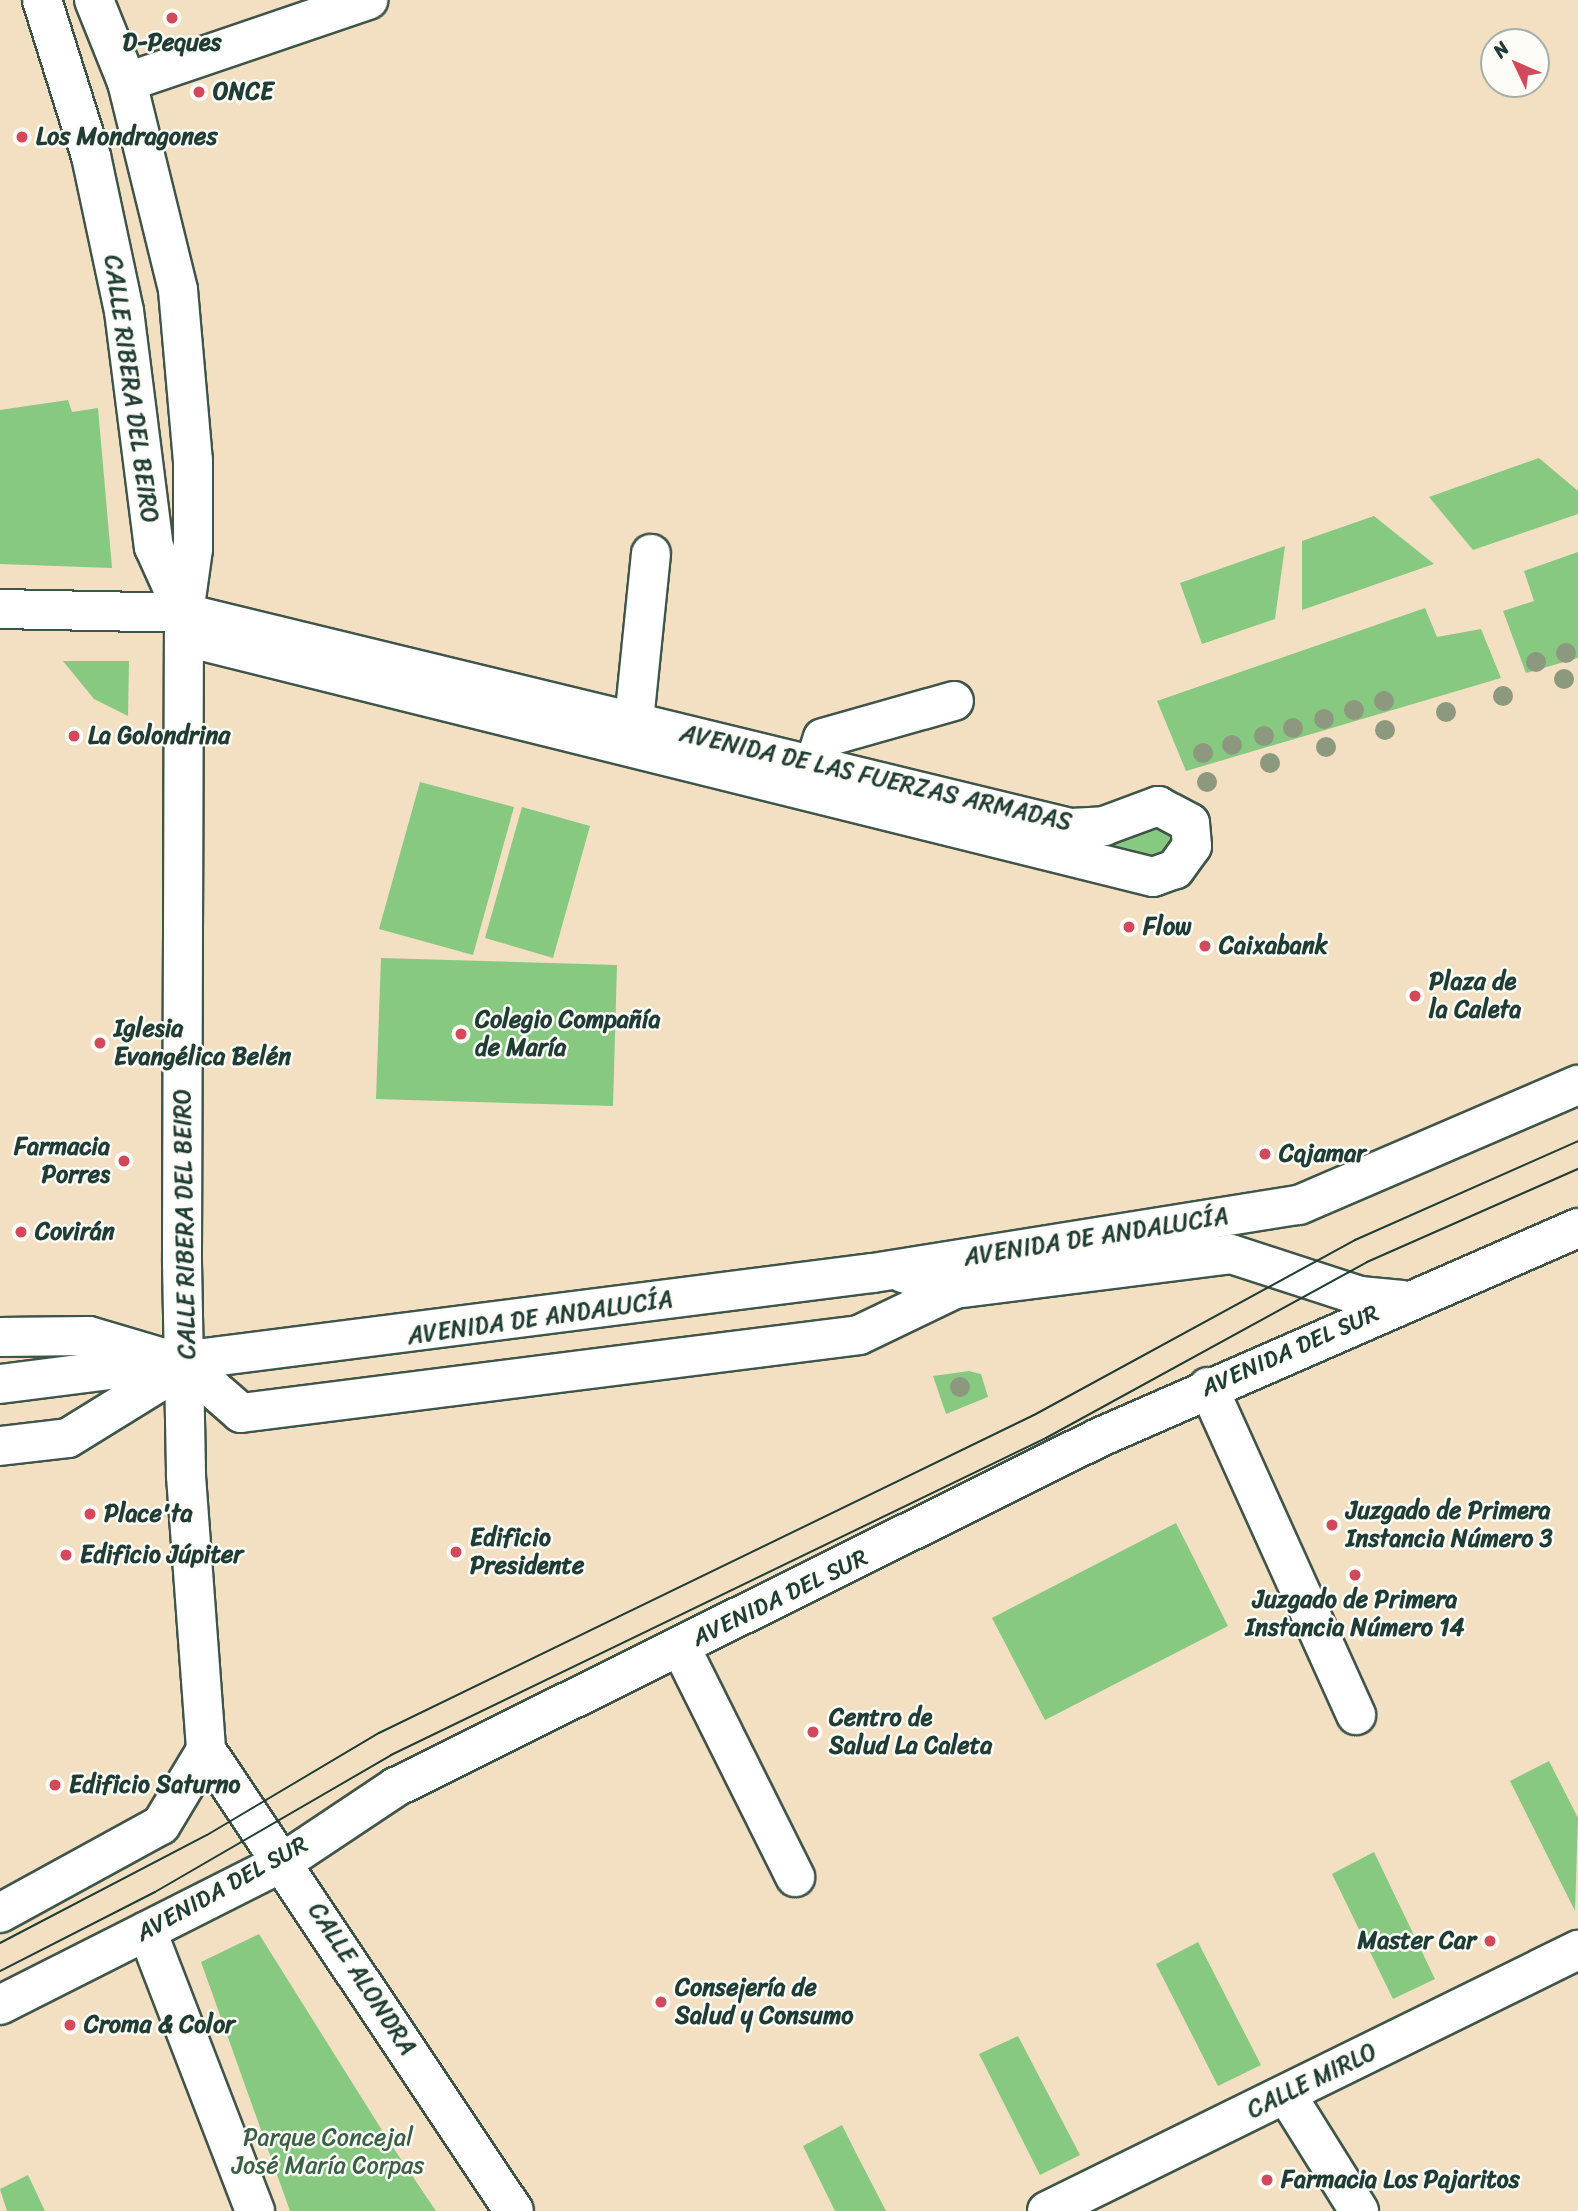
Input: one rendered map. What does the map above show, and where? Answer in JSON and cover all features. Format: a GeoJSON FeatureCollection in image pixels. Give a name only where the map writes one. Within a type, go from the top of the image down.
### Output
{"type":"FeatureCollection","features":[{"type":"Feature","properties":{"kind":"main road","name":"CALLE RIBERA DEL BEIRO"},"geometry":{"type":"LineString","coordinates":[[42,0],[91,156],[124,311],[154,547],[185,625]]}},
{"type":"Feature","properties":{"kind":"main road","name":"CALLE RIBERA DEL BEIRO"},"geometry":{"type":"LineString","coordinates":[[94,0],[127,82],[178,290],[193,460],[193,549],[185,625],[186,1476],[206,1750]]}},
{"type":"Feature","properties":{"kind":"main road"},"geometry":{"type":"LineString","coordinates":[[127,82],[368,0]]}},
{"type":"Feature","properties":{"kind":"main road"},"geometry":{"type":"LineString","coordinates":[[634,721],[652,554]]}},
{"type":"Feature","properties":{"kind":"main road","name":"AVENIDA DE LAS FUERZAS ARMADAS"},"geometry":{"type":"LineString","coordinates":[[0,609],[185,625],[634,721],[1071,828],[1104,825],[1158,806],[1190,823],[1192,846],[1175,869],[1153,877],[185,625]]}},
{"type":"Feature","properties":{"kind":"main road"},"geometry":{"type":"LineString","coordinates":[[814,765],[822,738],[954,701]]}},
{"type":"Feature","properties":{"kind":"main road","name":"AVENIDA DE ANDALUCÍA"},"geometry":{"type":"LineString","coordinates":[[0,1384],[186,1365],[893,1270],[1299,1205],[1578,1085]]}},
{"type":"Feature","properties":{"kind":"main road","name":"AVENIDA DEL SUR"},"geometry":{"type":"LineString","coordinates":[[0,2005],[285,1861],[396,1787],[1208,1387],[1404,1300],[1578,1228]]}},
{"type":"Feature","properties":{"kind":"main road","name":"AVENIDA DE ANDALUCÍA"},"geometry":{"type":"LineString","coordinates":[[893,1270],[955,1289],[1231,1254],[1360,1296],[1404,1300]]}},
{"type":"Feature","properties":{"kind":"main road"},"geometry":{"type":"LineString","coordinates":[[186,1365],[241,1413],[859,1335],[955,1289]]}},
{"type":"Feature","properties":{"kind":"main road","name":"AVENIDA DE ANDALUCÍA"},"geometry":{"type":"LineString","coordinates":[[0,1338],[89,1336],[186,1365]]}},
{"type":"Feature","properties":{"kind":"main road","name":"AVENIDA DE ANDALUCÍA"},"geometry":{"type":"LineString","coordinates":[[0,1446],[68,1438],[186,1365]]}},
{"type":"Feature","properties":{"kind":"main road"},"geometry":{"type":"LineString","coordinates":[[1208,1387],[1356,1716]]}},
{"type":"Feature","properties":{"kind":"main road"},"geometry":{"type":"LineString","coordinates":[[681,1647],[795,1877]]}},
{"type":"Feature","properties":{"kind":"main road"},"geometry":{"type":"LineString","coordinates":[[0,1913],[161,1825],[206,1750]]}},
{"type":"Feature","properties":{"kind":"main road","name":"CALLE ALONDRA"},"geometry":{"type":"LineString","coordinates":[[206,1750],[285,1861],[514,2211]]}},
{"type":"Feature","properties":{"kind":"main road"},"geometry":{"type":"LineString","coordinates":[[147,1931],[255,2211]]}},
{"type":"Feature","properties":{"kind":"main road","name":"CALLE MIRLO"},"geometry":{"type":"LineString","coordinates":[[1047,2211],[1576,1955]]}},
{"type":"Feature","properties":{"kind":"main road"},"geometry":{"type":"LineString","coordinates":[[1286,2094],[1359,2211]]}},
{"type":"Feature","properties":{"kind":"green space"},"geometry":{"type":"Polygon","coordinates":[[[68,400],[72,412],[98,408],[112,568],[0,564],[0,410],[68,400]]]}},
{"type":"Feature","properties":{"kind":"green space"},"geometry":{"type":"Polygon","coordinates":[[[1539,458],[1578,491],[1578,514],[1473,550],[1429,497],[1539,458]]]}},
{"type":"Feature","properties":{"kind":"green space"},"geometry":{"type":"Polygon","coordinates":[[[1374,516],[1434,564],[1302,610],[1302,541],[1374,516]]]}},
{"type":"Feature","properties":{"kind":"green space"},"geometry":{"type":"Polygon","coordinates":[[[1285,546],[1275,619],[1202,644],[1180,583],[1285,546]]]}},
{"type":"Feature","properties":{"kind":"green space"},"geometry":{"type":"Polygon","coordinates":[[[1578,552],[1578,658],[1526,673],[1503,611],[1534,601],[1524,571],[1578,552]]]}},
{"type":"Feature","properties":{"kind":"green space"},"geometry":{"type":"Polygon","coordinates":[[[1425,608],[1437,637],[1481,629],[1501,678],[1186,771],[1157,701],[1425,608]]]}},
{"type":"Feature","properties":{"kind":"green space"},"geometry":{"type":"Polygon","coordinates":[[[63,661],[129,661],[128,716],[94,699],[63,661]]]}},
{"type":"Feature","properties":{"kind":"green space"},"geometry":{"type":"Polygon","coordinates":[[[420,782],[514,807],[473,955],[379,929],[420,782]]]}},
{"type":"Feature","properties":{"kind":"green space"},"geometry":{"type":"Polygon","coordinates":[[[522,807],[590,826],[553,958],[485,938],[522,807]]]}},
{"type":"Feature","properties":{"kind":"green space"},"geometry":{"type":"Polygon","coordinates":[[[1171,819],[1175,848],[1145,862],[1099,851],[1102,842],[1171,819]]]}},
{"type":"Feature","properties":{"kind":"green space"},"geometry":{"type":"Polygon","coordinates":[[[381,958],[617,965],[613,1106],[376,1099],[381,958]]]}},
{"type":"Feature","properties":{"kind":"green space"},"geometry":{"type":"Polygon","coordinates":[[[969,1371],[981,1374],[988,1397],[946,1414],[933,1376],[969,1371]]]}},
{"type":"Feature","properties":{"kind":"green space"},"geometry":{"type":"Polygon","coordinates":[[[1176,1523],[1228,1626],[1045,1720],[992,1618],[1176,1523]]]}},
{"type":"Feature","properties":{"kind":"green space"},"geometry":{"type":"Polygon","coordinates":[[[1549,1761],[1578,1818],[1575,1911],[1510,1781],[1549,1761]]]}},
{"type":"Feature","properties":{"kind":"green space"},"geometry":{"type":"Polygon","coordinates":[[[1374,1852],[1435,1979],[1393,1999],[1332,1874],[1374,1852]]]}},
{"type":"Feature","properties":{"kind":"green space","name":"Parque Concejal José María Corpas"},"geometry":{"type":"Polygon","coordinates":[[[259,1934],[390,2143],[436,2211],[290,2211],[201,1962],[259,1934]]]}},
{"type":"Feature","properties":{"kind":"green space"},"geometry":{"type":"Polygon","coordinates":[[[1198,1942],[1261,2065],[1218,2086],[1156,1964],[1198,1942]]]}},
{"type":"Feature","properties":{"kind":"green space"},"geometry":{"type":"Polygon","coordinates":[[[1018,2036],[1080,2155],[1040,2175],[979,2054],[1018,2036]]]}},
{"type":"Feature","properties":{"kind":"green space"},"geometry":{"type":"Polygon","coordinates":[[[842,2125],[886,2211],[835,2211],[803,2146],[842,2125]]]}},
{"type":"Feature","properties":{"kind":"green space"},"geometry":{"type":"Polygon","coordinates":[[[28,2175],[45,2211],[7,2211],[0,2189],[28,2175]]]}},
{"type":"Feature","properties":{"kind":"tram line"},"geometry":{"type":"LineString","coordinates":[[0,1943],[207,1835],[379,1733],[1034,1415],[1355,1240],[1578,1141]]}},
{"type":"Feature","properties":{"kind":"tram line"},"geometry":{"type":"LineString","coordinates":[[0,1971],[155,1892],[391,1755],[1046,1438],[1367,1262],[1578,1169]]}},
{"type":"Feature","properties":{"kind":"place","name":"D-Peques"},"geometry":{"type":"Point","coordinates":[172,18]}},
{"type":"Feature","properties":{"kind":"place","name":"ONCE"},"geometry":{"type":"Point","coordinates":[199,92]}},
{"type":"Feature","properties":{"kind":"place","name":"Los Mondragones"},"geometry":{"type":"Point","coordinates":[22,137]}},
{"type":"Feature","properties":{"kind":"place","name":"La Golondrina"},"geometry":{"type":"Point","coordinates":[74,736]}},
{"type":"Feature","properties":{"kind":"place","name":"Flow"},"geometry":{"type":"Point","coordinates":[1129,927]}},
{"type":"Feature","properties":{"kind":"place","name":"Caixabank"},"geometry":{"type":"Point","coordinates":[1205,946]}},
{"type":"Feature","properties":{"kind":"place","name":"Plaza de la Caleta"},"geometry":{"type":"Point","coordinates":[1415,996]}},
{"type":"Feature","properties":{"kind":"place","name":"Colegio Compañía de María"},"geometry":{"type":"Point","coordinates":[461,1034]}},
{"type":"Feature","properties":{"kind":"place","name":"Iglesia Evangélica Belén"},"geometry":{"type":"Point","coordinates":[100,1043]}},
{"type":"Feature","properties":{"kind":"place","name":"Cajamar"},"geometry":{"type":"Point","coordinates":[1265,1154]}},
{"type":"Feature","properties":{"kind":"place","name":"Farmacia Porres"},"geometry":{"type":"Point","coordinates":[124,1161]}},
{"type":"Feature","properties":{"kind":"place","name":"Covirán"},"geometry":{"type":"Point","coordinates":[21,1232]}},
{"type":"Feature","properties":{"kind":"place","name":"Place'ta"},"geometry":{"type":"Point","coordinates":[90,1514]}},
{"type":"Feature","properties":{"kind":"place","name":"Juzgado de Primera Instancia Número 3"},"geometry":{"type":"Point","coordinates":[1332,1525]}},
{"type":"Feature","properties":{"kind":"place","name":"Edificio Presidente"},"geometry":{"type":"Point","coordinates":[456,1552]}},
{"type":"Feature","properties":{"kind":"place","name":"Edificio Júpiter"},"geometry":{"type":"Point","coordinates":[66,1555]}},
{"type":"Feature","properties":{"kind":"place","name":"Juzgado de Primera Instancia Número 14"},"geometry":{"type":"Point","coordinates":[1355,1575]}},
{"type":"Feature","properties":{"kind":"place","name":"Centro de Salud La Caleta"},"geometry":{"type":"Point","coordinates":[813,1732]}},
{"type":"Feature","properties":{"kind":"place","name":"Edificio Saturno"},"geometry":{"type":"Point","coordinates":[55,1785]}},
{"type":"Feature","properties":{"kind":"place","name":"Master Car"},"geometry":{"type":"Point","coordinates":[1490,1941]}},
{"type":"Feature","properties":{"kind":"place","name":"Consejería de Salud y Consumo"},"geometry":{"type":"Point","coordinates":[661,2002]}},
{"type":"Feature","properties":{"kind":"place","name":"Croma & Color"},"geometry":{"type":"Point","coordinates":[70,2025]}},
{"type":"Feature","properties":{"kind":"place","name":"Farmacia Los Pajaritos"},"geometry":{"type":"Point","coordinates":[1267,2180]}}]}
